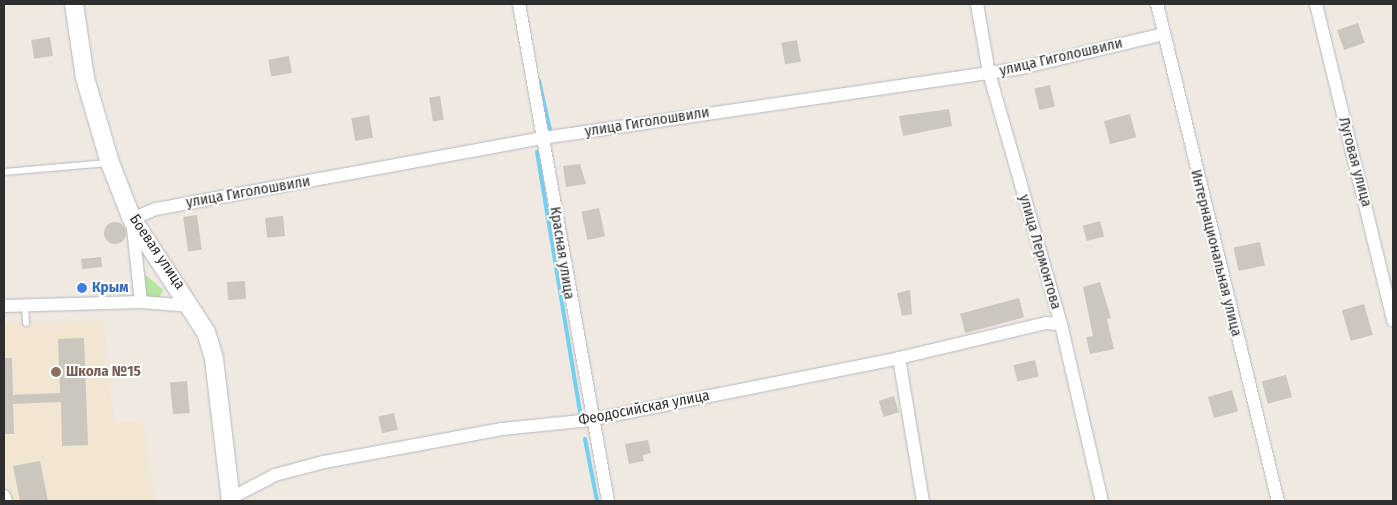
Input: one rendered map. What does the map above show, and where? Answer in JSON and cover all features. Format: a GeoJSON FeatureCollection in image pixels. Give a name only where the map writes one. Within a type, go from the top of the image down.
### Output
{"type":"FeatureCollection","features":[{"type":"Feature","properties":{"kind":"street","name":"Боевая улица"},"geometry":{"type":"LineString","coordinates":[[74,4],[85,78],[110,163],[132,219],[192,306],[214,359],[231,499]]}},
{"type":"Feature","properties":{"kind":"street","name":"Красная улица"},"geometry":{"type":"LineString","coordinates":[[518,4],[544,138],[590,420],[608,501]]}},
{"type":"Feature","properties":{"kind":"street","name":"улица Лермонтова"},"geometry":{"type":"LineString","coordinates":[[977,4],[989,73],[1061,324],[1102,501]]}},
{"type":"Feature","properties":{"kind":"street","name":"Интернациональная улица"},"geometry":{"type":"LineString","coordinates":[[1157,4],[1278,501]]}},
{"type":"Feature","properties":{"kind":"street","name":"Луговая улица"},"geometry":{"type":"LineString","coordinates":[[1316,4],[1393,321]]}},
{"type":"Feature","properties":{"kind":"street","name":"улица Гиголошвили"},"geometry":{"type":"LineString","coordinates":[[132,219],[156,208],[544,138],[989,73],[1164,34]]}},
{"type":"Feature","properties":{"kind":"street"},"geometry":{"type":"LineString","coordinates":[[132,219],[141,302]]}},
{"type":"Feature","properties":{"kind":"street"},"geometry":{"type":"LineString","coordinates":[[4,306],[25,307],[141,302],[192,306]]}},
{"type":"Feature","properties":{"kind":"street","name":"Феодосийская улица"},"geometry":{"type":"LineString","coordinates":[[231,499],[275,475],[324,462],[502,429],[590,420],[899,358],[1046,323],[1061,324]]}},
{"type":"Feature","properties":{"kind":"street"},"geometry":{"type":"LineString","coordinates":[[899,358],[923,501]]}},
{"type":"Feature","properties":{"kind":"street"},"geometry":{"type":"LineString","coordinates":[[4,496],[6,501]]}},
{"type":"Feature","properties":{"kind":"lane"},"geometry":{"type":"LineString","coordinates":[[4,172],[110,163]]}},
{"type":"Feature","properties":{"kind":"lane"},"geometry":{"type":"LineString","coordinates":[[25,307],[26,323]]}},
{"type":"Feature","properties":{"kind":"shaded area","name":"Школа №15"},"geometry":{"type":"Polygon","coordinates":[[[103,321],[114,422],[143,421],[155,501],[12,501],[4,481],[4,323],[103,321]]]}},
{"type":"Feature","properties":{"kind":"green space"},"geometry":{"type":"Polygon","coordinates":[[[146,275],[163,290],[158,300],[147,300],[143,280],[146,275]]]}},
{"type":"Feature","properties":{"kind":"building"},"geometry":{"type":"Polygon","coordinates":[[[1358,23],[1365,43],[1344,50],[1337,30],[1358,23]]]}},
{"type":"Feature","properties":{"kind":"building"},"geometry":{"type":"Polygon","coordinates":[[[50,37],[53,56],[34,59],[31,40],[50,37]]]}},
{"type":"Feature","properties":{"kind":"building"},"geometry":{"type":"Polygon","coordinates":[[[797,40],[801,62],[785,64],[781,43],[797,40]]]}},
{"type":"Feature","properties":{"kind":"building"},"geometry":{"type":"Polygon","coordinates":[[[289,56],[292,73],[271,76],[268,60],[289,56]]]}},
{"type":"Feature","properties":{"kind":"building"},"geometry":{"type":"Polygon","coordinates":[[[1050,85],[1055,106],[1039,110],[1034,89],[1050,85]]]}},
{"type":"Feature","properties":{"kind":"building"},"geometry":{"type":"Polygon","coordinates":[[[440,96],[444,120],[433,121],[429,98],[440,96]]]}},
{"type":"Feature","properties":{"kind":"building"},"geometry":{"type":"Polygon","coordinates":[[[949,109],[952,126],[903,136],[899,116],[949,109]]]}},
{"type":"Feature","properties":{"kind":"building"},"geometry":{"type":"Polygon","coordinates":[[[1130,114],[1136,137],[1110,144],[1104,121],[1130,114]]]}},
{"type":"Feature","properties":{"kind":"building"},"geometry":{"type":"Polygon","coordinates":[[[369,115],[373,138],[355,141],[351,118],[369,115]]]}},
{"type":"Feature","properties":{"kind":"building"},"geometry":{"type":"Polygon","coordinates":[[[580,164],[586,184],[566,187],[563,166],[580,164]]]}},
{"type":"Feature","properties":{"kind":"building"},"geometry":{"type":"Polygon","coordinates":[[[599,208],[605,236],[587,240],[581,212],[599,208]]]}},
{"type":"Feature","properties":{"kind":"building"},"geometry":{"type":"Polygon","coordinates":[[[197,215],[202,250],[188,252],[183,217],[197,215]]]}},
{"type":"Feature","properties":{"kind":"building"},"geometry":{"type":"Polygon","coordinates":[[[283,216],[285,236],[267,238],[265,218],[283,216]]]}},
{"type":"Feature","properties":{"kind":"building"},"geometry":{"type":"Polygon","coordinates":[[[1100,221],[1104,236],[1087,241],[1083,226],[1100,221]]]}},
{"type":"Feature","properties":{"kind":"building"},"geometry":{"type":"Polygon","coordinates":[[[115,222],[123,225],[126,233],[123,241],[115,244],[107,241],[104,233],[107,225],[115,222]]]}},
{"type":"Feature","properties":{"kind":"building"},"geometry":{"type":"Polygon","coordinates":[[[1260,242],[1265,265],[1239,271],[1234,248],[1260,242]]]}},
{"type":"Feature","properties":{"kind":"building"},"geometry":{"type":"Polygon","coordinates":[[[101,257],[102,267],[82,269],[81,259],[101,257]]]}},
{"type":"Feature","properties":{"kind":"building"},"geometry":{"type":"Polygon","coordinates":[[[245,281],[246,299],[228,300],[227,282],[245,281]]]}},
{"type":"Feature","properties":{"kind":"building"},"geometry":{"type":"Polygon","coordinates":[[[1100,282],[1111,318],[1107,319],[1114,349],[1090,354],[1086,337],[1093,336],[1083,287],[1100,282]]]}},
{"type":"Feature","properties":{"kind":"building"},"geometry":{"type":"Polygon","coordinates":[[[910,290],[912,314],[902,316],[897,293],[910,290]]]}},
{"type":"Feature","properties":{"kind":"building"},"geometry":{"type":"Polygon","coordinates":[[[1019,298],[1024,317],[965,333],[960,314],[1019,298]]]}},
{"type":"Feature","properties":{"kind":"building"},"geometry":{"type":"Polygon","coordinates":[[[1364,304],[1373,335],[1351,341],[1342,310],[1364,304]]]}},
{"type":"Feature","properties":{"kind":"building"},"geometry":{"type":"Polygon","coordinates":[[[84,338],[88,445],[62,446],[61,402],[13,404],[14,434],[4,434],[4,358],[12,358],[13,395],[60,393],[58,339],[84,338]]]}},
{"type":"Feature","properties":{"kind":"building"},"geometry":{"type":"Polygon","coordinates":[[[1035,360],[1039,377],[1017,382],[1014,365],[1035,360]]]}},
{"type":"Feature","properties":{"kind":"building"},"geometry":{"type":"Polygon","coordinates":[[[1286,375],[1292,397],[1268,404],[1262,381],[1286,375]]]}},
{"type":"Feature","properties":{"kind":"building"},"geometry":{"type":"Polygon","coordinates":[[[187,381],[190,413],[173,414],[170,382],[187,381]]]}},
{"type":"Feature","properties":{"kind":"building"},"geometry":{"type":"Polygon","coordinates":[[[1232,390],[1238,411],[1214,418],[1208,397],[1232,390]]]}},
{"type":"Feature","properties":{"kind":"building"},"geometry":{"type":"Polygon","coordinates":[[[894,396],[899,412],[884,417],[879,401],[894,396]]]}},
{"type":"Feature","properties":{"kind":"building"},"geometry":{"type":"Polygon","coordinates":[[[394,413],[398,430],[382,433],[378,417],[394,413]]]}},
{"type":"Feature","properties":{"kind":"building"},"geometry":{"type":"Polygon","coordinates":[[[648,440],[651,453],[643,455],[644,461],[629,464],[625,444],[648,440]]]}},
{"type":"Feature","properties":{"kind":"building"},"geometry":{"type":"Polygon","coordinates":[[[40,461],[48,501],[20,501],[13,466],[40,461]]]}},
{"type":"Feature","properties":{"kind":"waterway"},"geometry":{"type":"LineString","coordinates":[[539,81],[550,130]]}},
{"type":"Feature","properties":{"kind":"waterway"},"geometry":{"type":"LineString","coordinates":[[537,152],[580,413]]}},
{"type":"Feature","properties":{"kind":"waterway"},"geometry":{"type":"LineString","coordinates":[[585,439],[597,501]]}},
{"type":"Feature","properties":{"kind":"place","name":"Крым"},"geometry":{"type":"Point","coordinates":[82,288]}},
{"type":"Feature","properties":{"kind":"place","name":"Школа №15"},"geometry":{"type":"Point","coordinates":[56,372]}}]}
